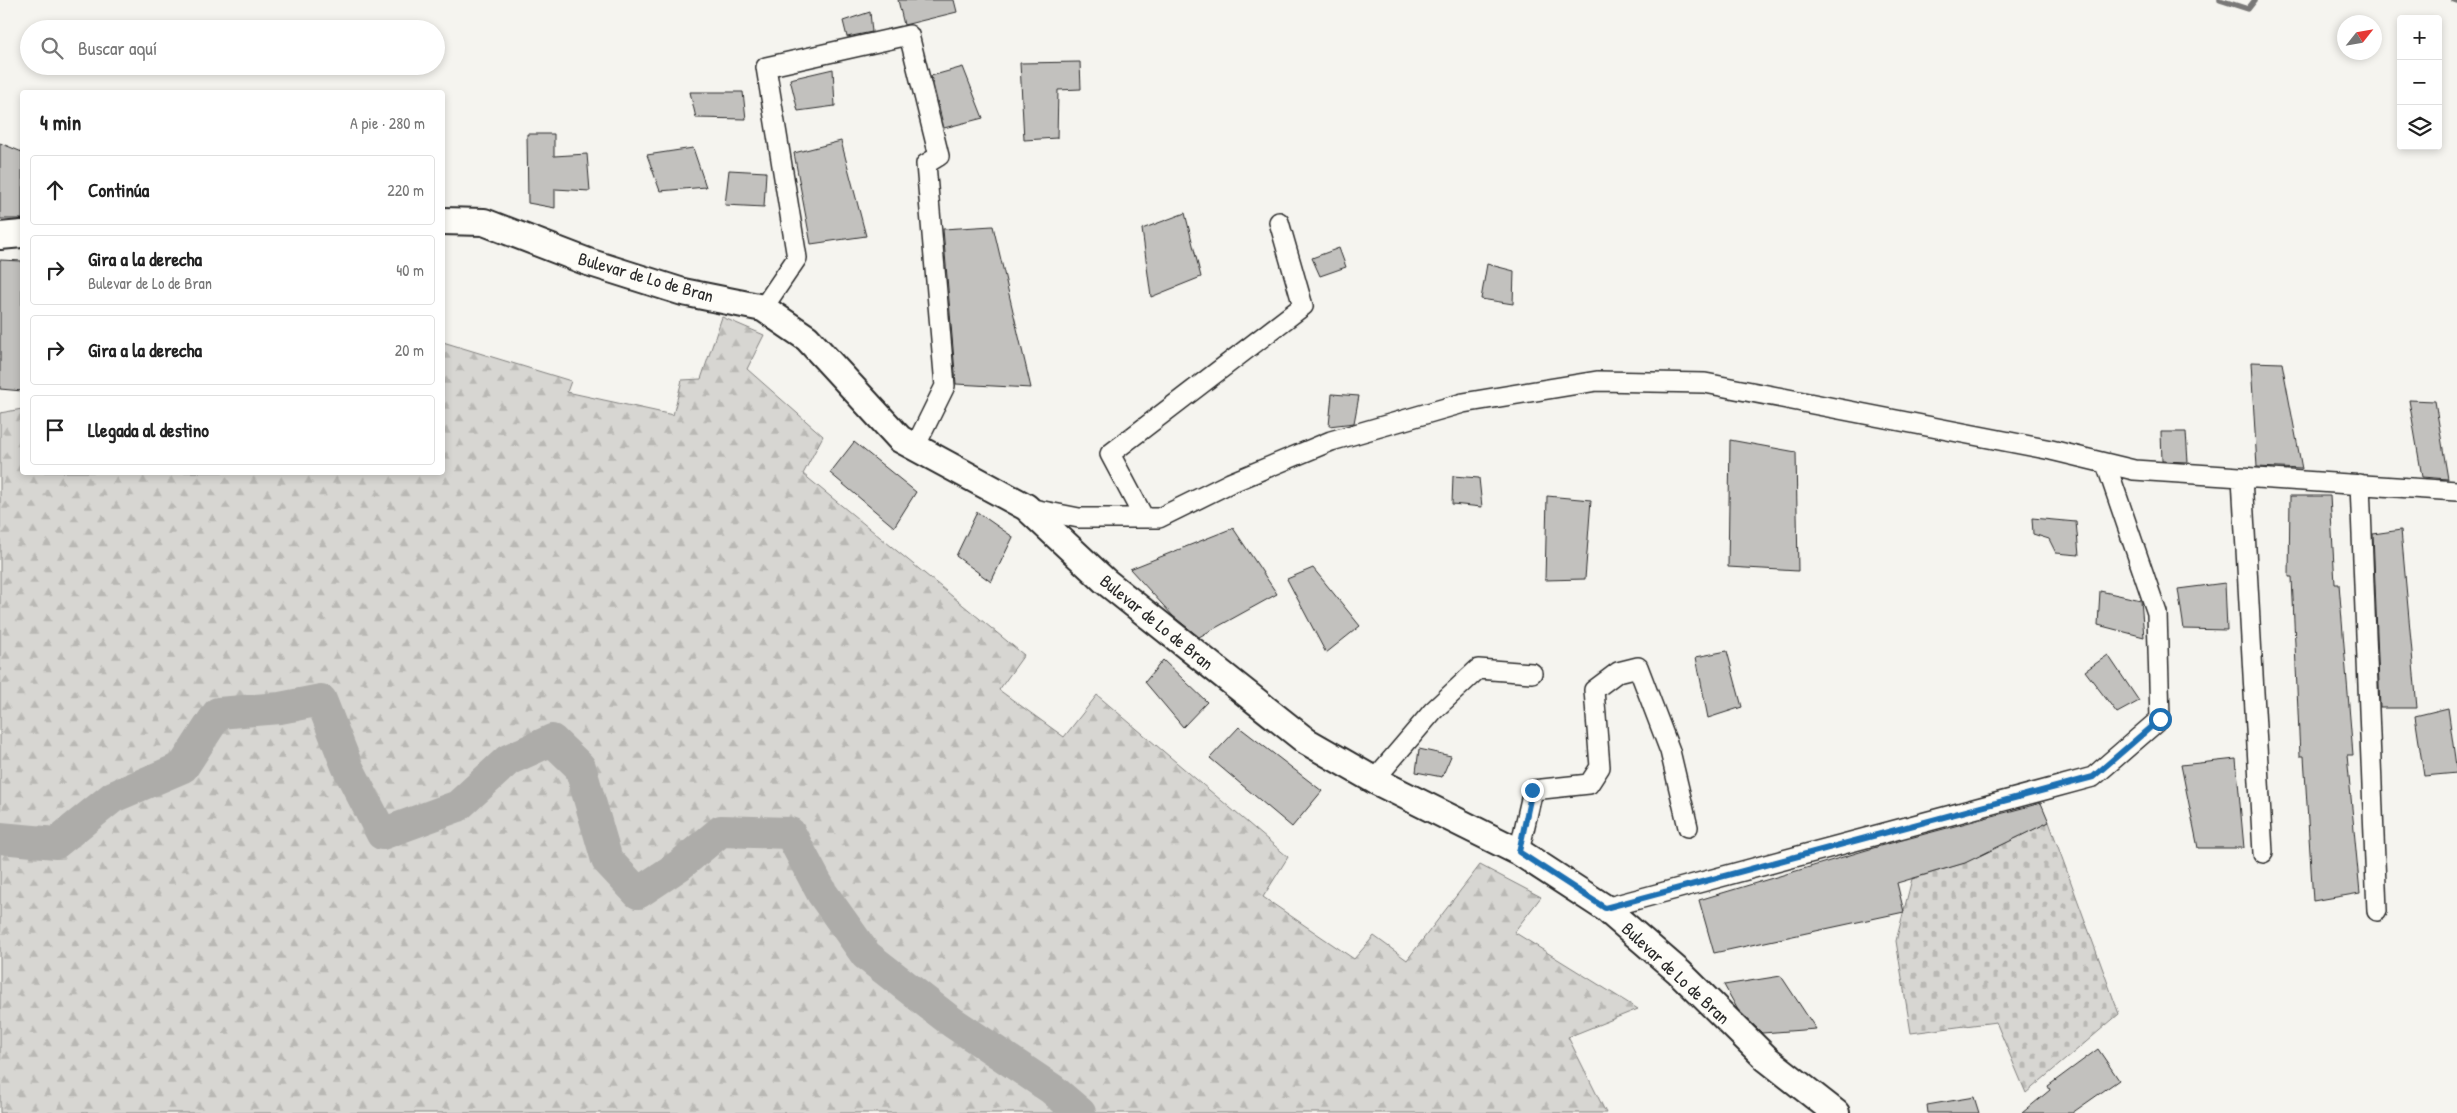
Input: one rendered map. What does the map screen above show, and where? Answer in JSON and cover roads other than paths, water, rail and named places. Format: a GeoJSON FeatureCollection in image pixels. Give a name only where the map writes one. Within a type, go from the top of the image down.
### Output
{"type":"FeatureCollection","features":[{"type":"Feature","properties":{"kind":"street"},"geometry":{"type":"LineString","coordinates":[[763,308],[796,258],[766,67],[909,35],[940,156],[926,164],[945,386],[915,447]]}},
{"type":"Feature","properties":{"kind":"street","name":"Bulevar de Lo de Bran"},"geometry":{"type":"LineString","coordinates":[[445,222],[484,222],[588,262],[683,292],[763,308],[807,338],[900,439],[1026,507],[1105,581],[1306,741],[1374,780],[1519,852],[1605,908],[1679,972],[1767,1059],[1836,1113]]}},
{"type":"Feature","properties":{"kind":"street"},"geometry":{"type":"LineString","coordinates":[[1144,518],[1110,454],[1303,306],[1279,222]]}},
{"type":"Feature","properties":{"kind":"street"},"geometry":{"type":"LineString","coordinates":[[0,236],[20,234]]}},
{"type":"Feature","properties":{"kind":"street"},"geometry":{"type":"LineString","coordinates":[[1026,507],[1079,518],[1160,518],[1230,483],[1331,441],[1462,403],[1597,381],[1705,383],[2051,450],[2134,470],[2457,491]]}},
{"type":"Feature","properties":{"kind":"street"},"geometry":{"type":"LineString","coordinates":[[1605,908],[2093,777],[2160,719],[2157,613],[2106,464]]}},
{"type":"Feature","properties":{"kind":"street"},"geometry":{"type":"LineString","coordinates":[[2242,478],[2263,853]]}},
{"type":"Feature","properties":{"kind":"street"},"geometry":{"type":"LineString","coordinates":[[2360,484],[2377,912]]}},
{"type":"Feature","properties":{"kind":"street"},"geometry":{"type":"LineString","coordinates":[[1519,852],[1532,790],[1589,784],[1600,767],[1594,690],[1618,672],[1638,667],[1670,751],[1688,827]]}},
{"type":"Feature","properties":{"kind":"street"},"geometry":{"type":"LineString","coordinates":[[1374,780],[1433,711],[1478,669],[1532,673]]}},
{"type":"Feature","properties":{"kind":"waterway"},"geometry":{"type":"LineString","coordinates":[[2220,0],[2248,9],[2255,0]]}},
{"type":"Feature","properties":{"kind":"waterway"},"geometry":{"type":"LineString","coordinates":[[0,838],[56,843],[113,797],[183,767],[218,713],[280,708],[321,700],[347,766],[382,834],[458,806],[508,760],[552,740],[580,767],[607,860],[638,893],[680,865],[721,831],[790,833],[822,893],[866,955],[952,1022],[1052,1089],[1080,1113]]}}]}
